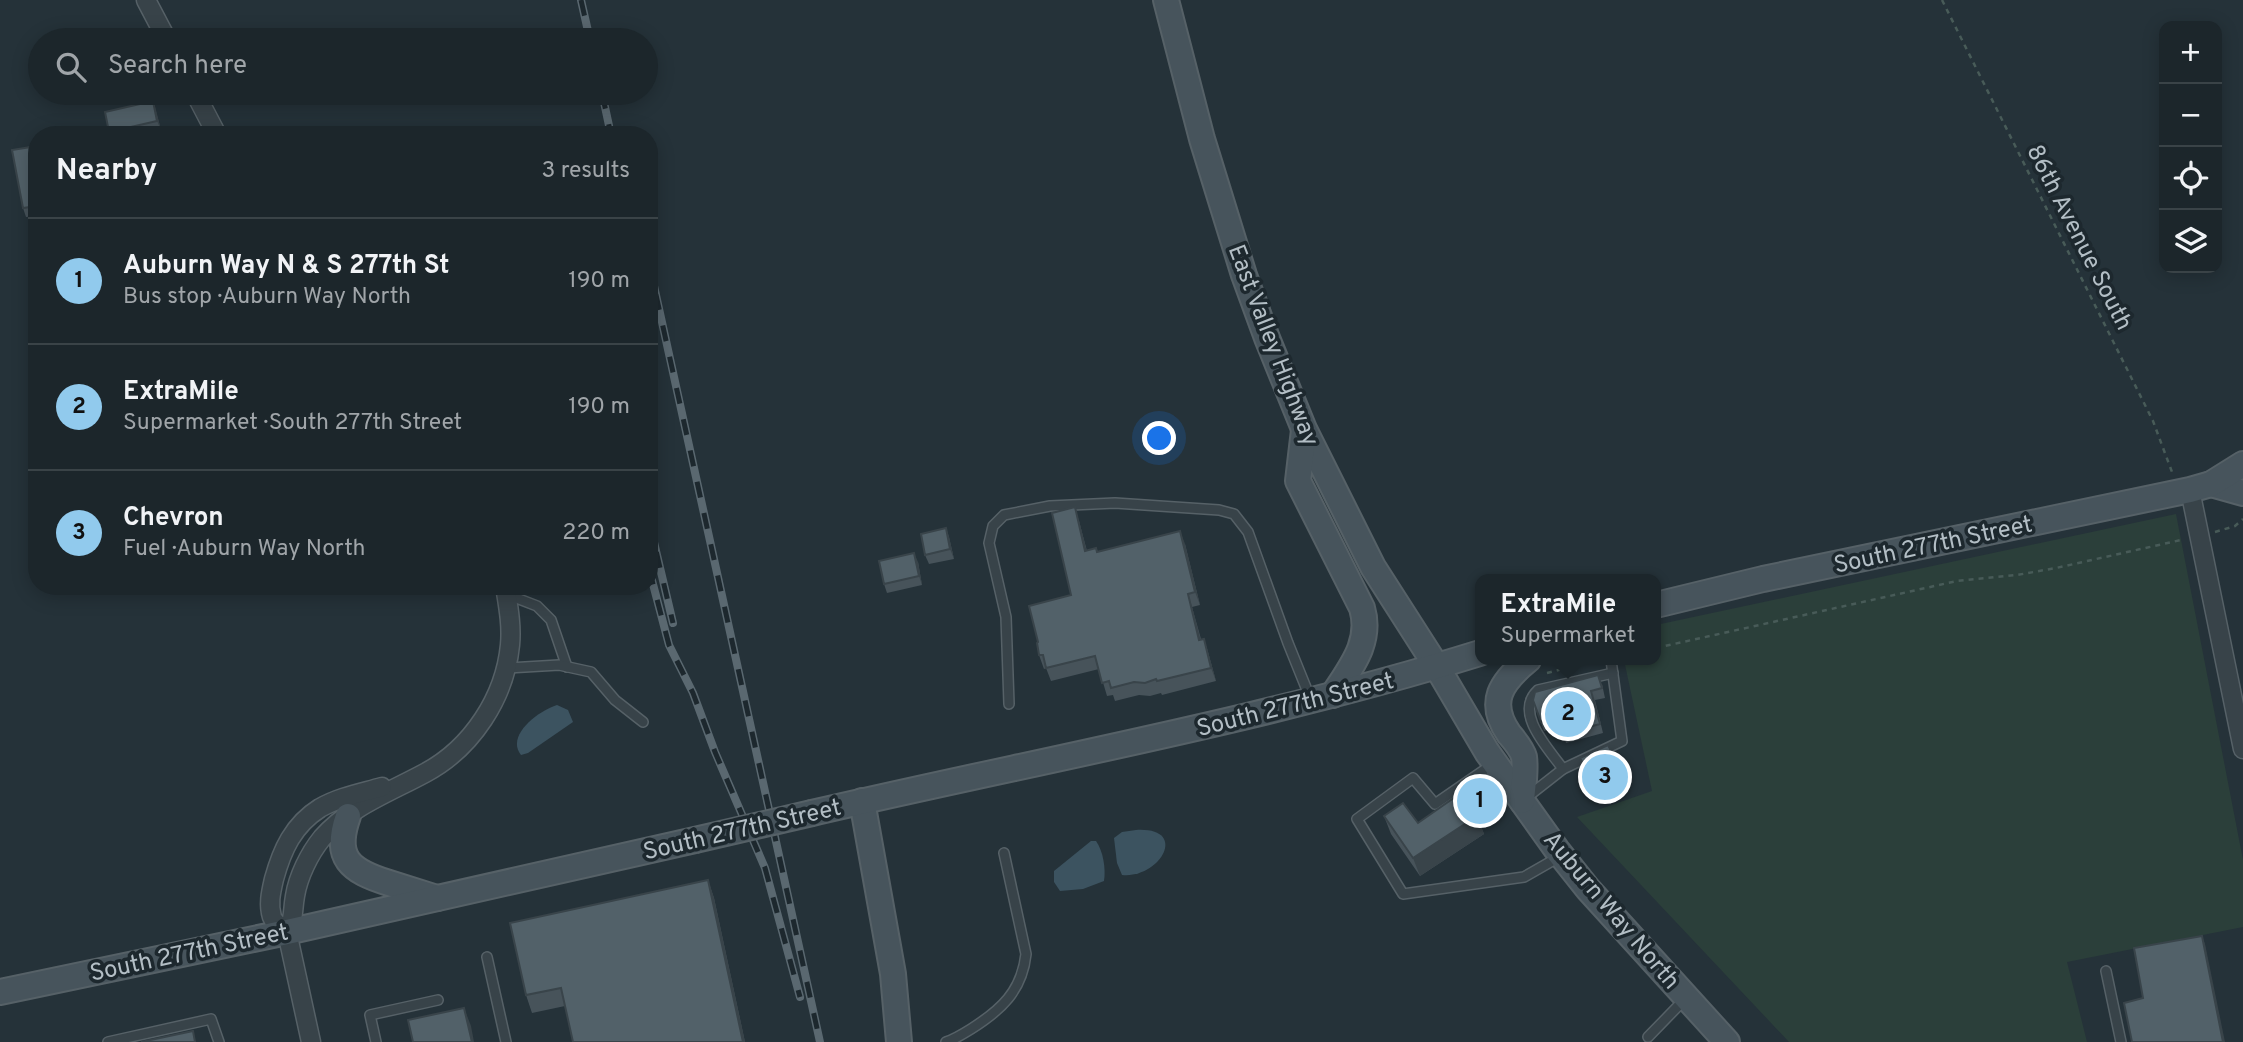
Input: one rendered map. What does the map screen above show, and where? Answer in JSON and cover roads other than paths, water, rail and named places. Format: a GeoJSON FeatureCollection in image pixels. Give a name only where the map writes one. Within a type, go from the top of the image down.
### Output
{"type":"FeatureCollection","features":[{"type":"Feature","properties":{"kind":"main road","name":"East Valley Highway"},"geometry":{"type":"LineString","coordinates":[[1166,0],[1202,139],[1267,338],[1304,429],[1373,567],[1437,667]]}},
{"type":"Feature","properties":{"kind":"main road"},"geometry":{"type":"LineString","coordinates":[[1304,429],[1298,481],[1366,620],[1363,644],[1322,698]]}},
{"type":"Feature","properties":{"kind":"main road","name":"South 277th Street"},"geometry":{"type":"LineString","coordinates":[[1661,604],[1763,579],[2193,489],[2243,464]]}},
{"type":"Feature","properties":{"kind":"main road","name":"South 277th Street"},"geometry":{"type":"LineString","coordinates":[[2193,489],[2243,493]]}},
{"type":"Feature","properties":{"kind":"main road","name":"South 277th Street"},"geometry":{"type":"LineString","coordinates":[[0,992],[287,932],[1185,731],[1322,698],[1475,655]]}},
{"type":"Feature","properties":{"kind":"main road"},"geometry":{"type":"LineString","coordinates":[[1521,665],[1501,691],[1497,703],[1501,721],[1524,755],[1522,801]]}},
{"type":"Feature","properties":{"kind":"main road","name":"Auburn Way North"},"geometry":{"type":"LineString","coordinates":[[1437,667],[1494,763],[1587,889],[1727,1042]]}},
{"type":"Feature","properties":{"kind":"main road"},"geometry":{"type":"LineString","coordinates":[[862,802],[893,974],[899,1042]]}},
{"type":"Feature","properties":{"kind":"main road"},"geometry":{"type":"LineString","coordinates":[[348,816],[343,831],[343,850],[346,860],[354,868],[369,877],[438,898]]}},
{"type":"Feature","properties":{"kind":"street"},"geometry":{"type":"LineString","coordinates":[[146,0],[161,28]]}},
{"type":"Feature","properties":{"kind":"street"},"geometry":{"type":"LineString","coordinates":[[202,105],[213,126]]}},
{"type":"Feature","properties":{"kind":"street"},"geometry":{"type":"LineString","coordinates":[[2193,489],[2243,749]]}},
{"type":"Feature","properties":{"kind":"street"},"geometry":{"type":"LineString","coordinates":[[287,932],[294,917],[295,896],[311,854],[322,838],[378,796],[412,780],[450,757],[468,739],[490,708],[500,690],[510,645],[511,625],[506,595]]}},
{"type":"Feature","properties":{"kind":"street"},"geometry":{"type":"LineString","coordinates":[[311,1042],[287,932],[273,920],[270,893],[279,857],[300,823],[330,802],[412,780]]}},
{"type":"Feature","properties":{"kind":"lane"},"geometry":{"type":"LineString","coordinates":[[1009,704],[1006,617],[989,542],[993,526],[1004,515],[1024,509],[1115,503],[1219,510],[1234,514],[1248,532],[1288,643],[1322,698]]}},
{"type":"Feature","properties":{"kind":"lane"},"geometry":{"type":"LineString","coordinates":[[515,595],[537,606],[551,620],[567,667]]}},
{"type":"Feature","properties":{"kind":"lane"},"geometry":{"type":"LineString","coordinates":[[506,668],[559,664],[591,672],[615,700],[643,722]]}},
{"type":"Feature","properties":{"kind":"lane"},"geometry":{"type":"LineString","coordinates":[[1522,801],[1563,769],[1622,741],[1612,665]]}},
{"type":"Feature","properties":{"kind":"lane"},"geometry":{"type":"LineString","coordinates":[[1563,769],[1532,722],[1529,703],[1532,695],[1538,690],[1613,673]]}},
{"type":"Feature","properties":{"kind":"lane"},"geometry":{"type":"LineString","coordinates":[[1494,763],[1435,804],[1413,778],[1357,819],[1403,894],[1524,877],[1561,855]]}},
{"type":"Feature","properties":{"kind":"lane"},"geometry":{"type":"LineString","coordinates":[[946,1042],[989,1018],[1005,1005],[1023,971],[1026,954],[1004,853]]}},
{"type":"Feature","properties":{"kind":"lane"},"geometry":{"type":"LineString","coordinates":[[487,957],[506,1042]]}},
{"type":"Feature","properties":{"kind":"lane"},"geometry":{"type":"LineString","coordinates":[[2106,971],[2121,1042]]}},
{"type":"Feature","properties":{"kind":"lane"},"geometry":{"type":"LineString","coordinates":[[1647,1037],[1686,998]]}},
{"type":"Feature","properties":{"kind":"lane"},"geometry":{"type":"LineString","coordinates":[[376,1042],[370,1016],[438,1000]]}},
{"type":"Feature","properties":{"kind":"lane"},"geometry":{"type":"LineString","coordinates":[[108,1042],[211,1020],[219,1042]]}},
{"type":"Feature","properties":{"kind":"water"},"geometry":{"type":"Polygon","coordinates":[[[557,705],[568,710],[573,722],[521,755],[517,739],[521,732],[542,712],[557,705]]]}},
{"type":"Feature","properties":{"kind":"water"},"geometry":{"type":"Polygon","coordinates":[[[1152,831],[1162,836],[1165,844],[1163,853],[1148,869],[1136,874],[1122,875],[1117,863],[1114,838],[1122,832],[1152,831]]]}},
{"type":"Feature","properties":{"kind":"water"},"geometry":{"type":"Polygon","coordinates":[[[1091,841],[1096,841],[1102,855],[1104,881],[1083,889],[1060,891],[1054,882],[1054,871],[1091,841]]]}},
{"type":"Feature","properties":{"kind":"railway"},"geometry":{"type":"LineString","coordinates":[[581,0],[587,28]]}},
{"type":"Feature","properties":{"kind":"railway"},"geometry":{"type":"LineString","coordinates":[[605,105],[609,126]]}},
{"type":"Feature","properties":{"kind":"railway"},"geometry":{"type":"LineString","coordinates":[[658,304],[820,1042]]}},
{"type":"Feature","properties":{"kind":"railway"},"geometry":{"type":"LineString","coordinates":[[658,559],[673,623]]}},
{"type":"Feature","properties":{"kind":"railway"},"geometry":{"type":"LineString","coordinates":[[656,595],[669,645],[693,693],[715,752],[765,868],[800,997]]}},
{"type":"Feature","properties":{"kind":"place","name":"ExtraMile"},"geometry":{"type":"Point","coordinates":[1568,714]}},
{"type":"Feature","properties":{"kind":"place","name":"Chevron"},"geometry":{"type":"Point","coordinates":[1605,777]}},
{"type":"Feature","properties":{"kind":"place","name":"Auburn Way N & S 277th St"},"geometry":{"type":"Point","coordinates":[1480,801]}}]}
